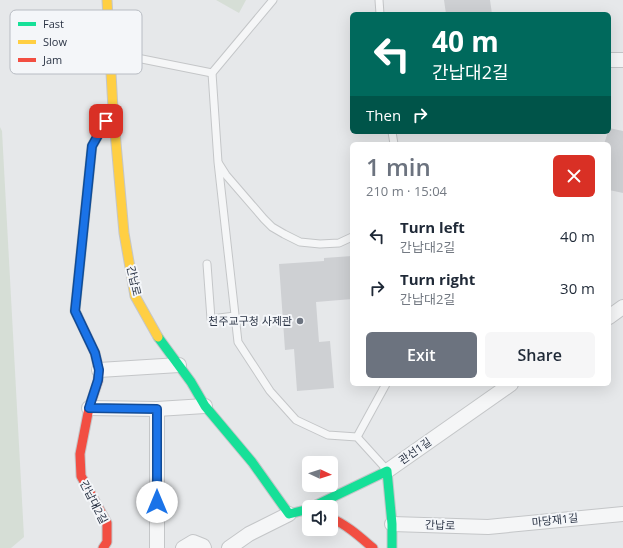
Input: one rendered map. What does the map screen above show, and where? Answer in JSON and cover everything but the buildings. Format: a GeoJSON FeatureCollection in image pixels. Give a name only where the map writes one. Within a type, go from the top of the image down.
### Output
{"type":"FeatureCollection","features":[{"type":"Feature","properties":{"kind":"street","name":"간납로"},"geometry":{"type":"LineString","coordinates":[[107,0],[108,10]]}},
{"type":"Feature","properties":{"kind":"street"},"geometry":{"type":"LineString","coordinates":[[611,60],[623,60]]}},
{"type":"Feature","properties":{"kind":"street","name":"간납로"},"geometry":{"type":"LineString","coordinates":[[111,74],[124,233],[136,296],[155,333],[191,382],[205,406],[252,462],[289,514]]}},
{"type":"Feature","properties":{"kind":"street","name":"간납대2길"},"geometry":{"type":"LineString","coordinates":[[103,548],[107,542],[107,523],[81,476],[80,454],[89,408],[98,380],[99,370],[95,353],[75,311],[92,146],[113,108]]}},
{"type":"Feature","properties":{"kind":"street"},"geometry":{"type":"LineString","coordinates":[[611,316],[623,307]]}},
{"type":"Feature","properties":{"kind":"street"},"geometry":{"type":"LineString","coordinates":[[99,370],[178,365]]}},
{"type":"Feature","properties":{"kind":"street","name":"관선1길"},"geometry":{"type":"LineString","coordinates":[[327,500],[387,471],[508,386]]}},
{"type":"Feature","properties":{"kind":"street"},"geometry":{"type":"LineString","coordinates":[[89,408],[157,409],[205,406]]}},
{"type":"Feature","properties":{"kind":"street"},"geometry":{"type":"LineString","coordinates":[[157,409],[157,548]]}},
{"type":"Feature","properties":{"kind":"street"},"geometry":{"type":"LineString","coordinates":[[387,471],[392,524],[392,548]]}},
{"type":"Feature","properties":{"kind":"street","name":"관선1길"},"geometry":{"type":"LineString","coordinates":[[289,514],[302,511]]}},
{"type":"Feature","properties":{"kind":"street"},"geometry":{"type":"LineString","coordinates":[[229,548],[249,534],[289,514]]}},
{"type":"Feature","properties":{"kind":"street","name":"마당재1길"},"geometry":{"type":"LineString","coordinates":[[488,527],[623,514]]}},
{"type":"Feature","properties":{"kind":"street"},"geometry":{"type":"LineString","coordinates":[[338,521],[373,548]]}},
{"type":"Feature","properties":{"kind":"street","name":"간납로"},"geometry":{"type":"LineString","coordinates":[[392,524],[488,527]]}},
{"type":"Feature","properties":{"kind":"street"},"geometry":{"type":"LineString","coordinates":[[183,548],[193,542],[203,546],[204,548]]}},
{"type":"Feature","properties":{"kind":"lane"},"geometry":{"type":"LineString","coordinates":[[273,0],[212,73],[218,162],[238,342],[270,391],[296,420],[328,435],[357,438],[387,471]]}},
{"type":"Feature","properties":{"kind":"lane"},"geometry":{"type":"LineString","coordinates":[[379,0],[380,12]]}},
{"type":"Feature","properties":{"kind":"lane"},"geometry":{"type":"LineString","coordinates":[[142,59],[212,73]]}},
{"type":"Feature","properties":{"kind":"lane"},"geometry":{"type":"LineString","coordinates":[[218,162],[226,175],[264,219],[272,227],[284,234],[300,242],[320,244],[339,242],[350,238]]}},
{"type":"Feature","properties":{"kind":"lane"},"geometry":{"type":"LineString","coordinates":[[207,264],[211,319],[235,316]]}},
{"type":"Feature","properties":{"kind":"lane"},"geometry":{"type":"LineString","coordinates":[[357,438],[385,386]]}},
{"type":"Feature","properties":{"kind":"shaded area"},"geometry":{"type":"Polygon","coordinates":[[[216,0],[246,0],[239,13],[216,0]]]}},
{"type":"Feature","properties":{"kind":"shaded area"},"geometry":{"type":"Polygon","coordinates":[[[0,127],[2,131],[24,537],[11,548],[0,548],[0,127]]]}},
{"type":"Feature","properties":{"kind":"traffic: fast"},"geometry":{"type":"LineString","coordinates":[[77,315],[75,311],[92,146],[113,109]]}},
{"type":"Feature","properties":{"kind":"traffic: fast"},"geometry":{"type":"LineString","coordinates":[[158,337],[191,382],[205,406],[252,462],[289,514],[302,511]]}},
{"type":"Feature","properties":{"kind":"traffic: fast"},"geometry":{"type":"LineString","coordinates":[[327,500],[387,471],[392,524],[392,548]]}},
{"type":"Feature","properties":{"kind":"traffic: slow"},"geometry":{"type":"LineString","coordinates":[[107,0],[108,10]]}},
{"type":"Feature","properties":{"kind":"traffic: slow"},"geometry":{"type":"LineString","coordinates":[[111,74],[124,233],[135,296],[158,337]]}},
{"type":"Feature","properties":{"kind":"traffic: jam"},"geometry":{"type":"LineString","coordinates":[[77,315],[95,353],[99,370],[98,381],[89,408],[80,454],[81,476],[107,523],[107,542],[103,548]]}},
{"type":"Feature","properties":{"kind":"traffic: jam"},"geometry":{"type":"LineString","coordinates":[[338,522],[373,548]]}},
{"type":"Feature","properties":{"kind":"place","name":"천주교구청 사제관"},"geometry":{"type":"Point","coordinates":[300,321]}},
{"type":"Feature","properties":{"kind":"route"},"geometry":{"type":"LineString","coordinates":[[106,121],[92,146],[75,311],[95,353],[99,370],[98,380],[89,408],[157,409],[157,502]]}}]}
